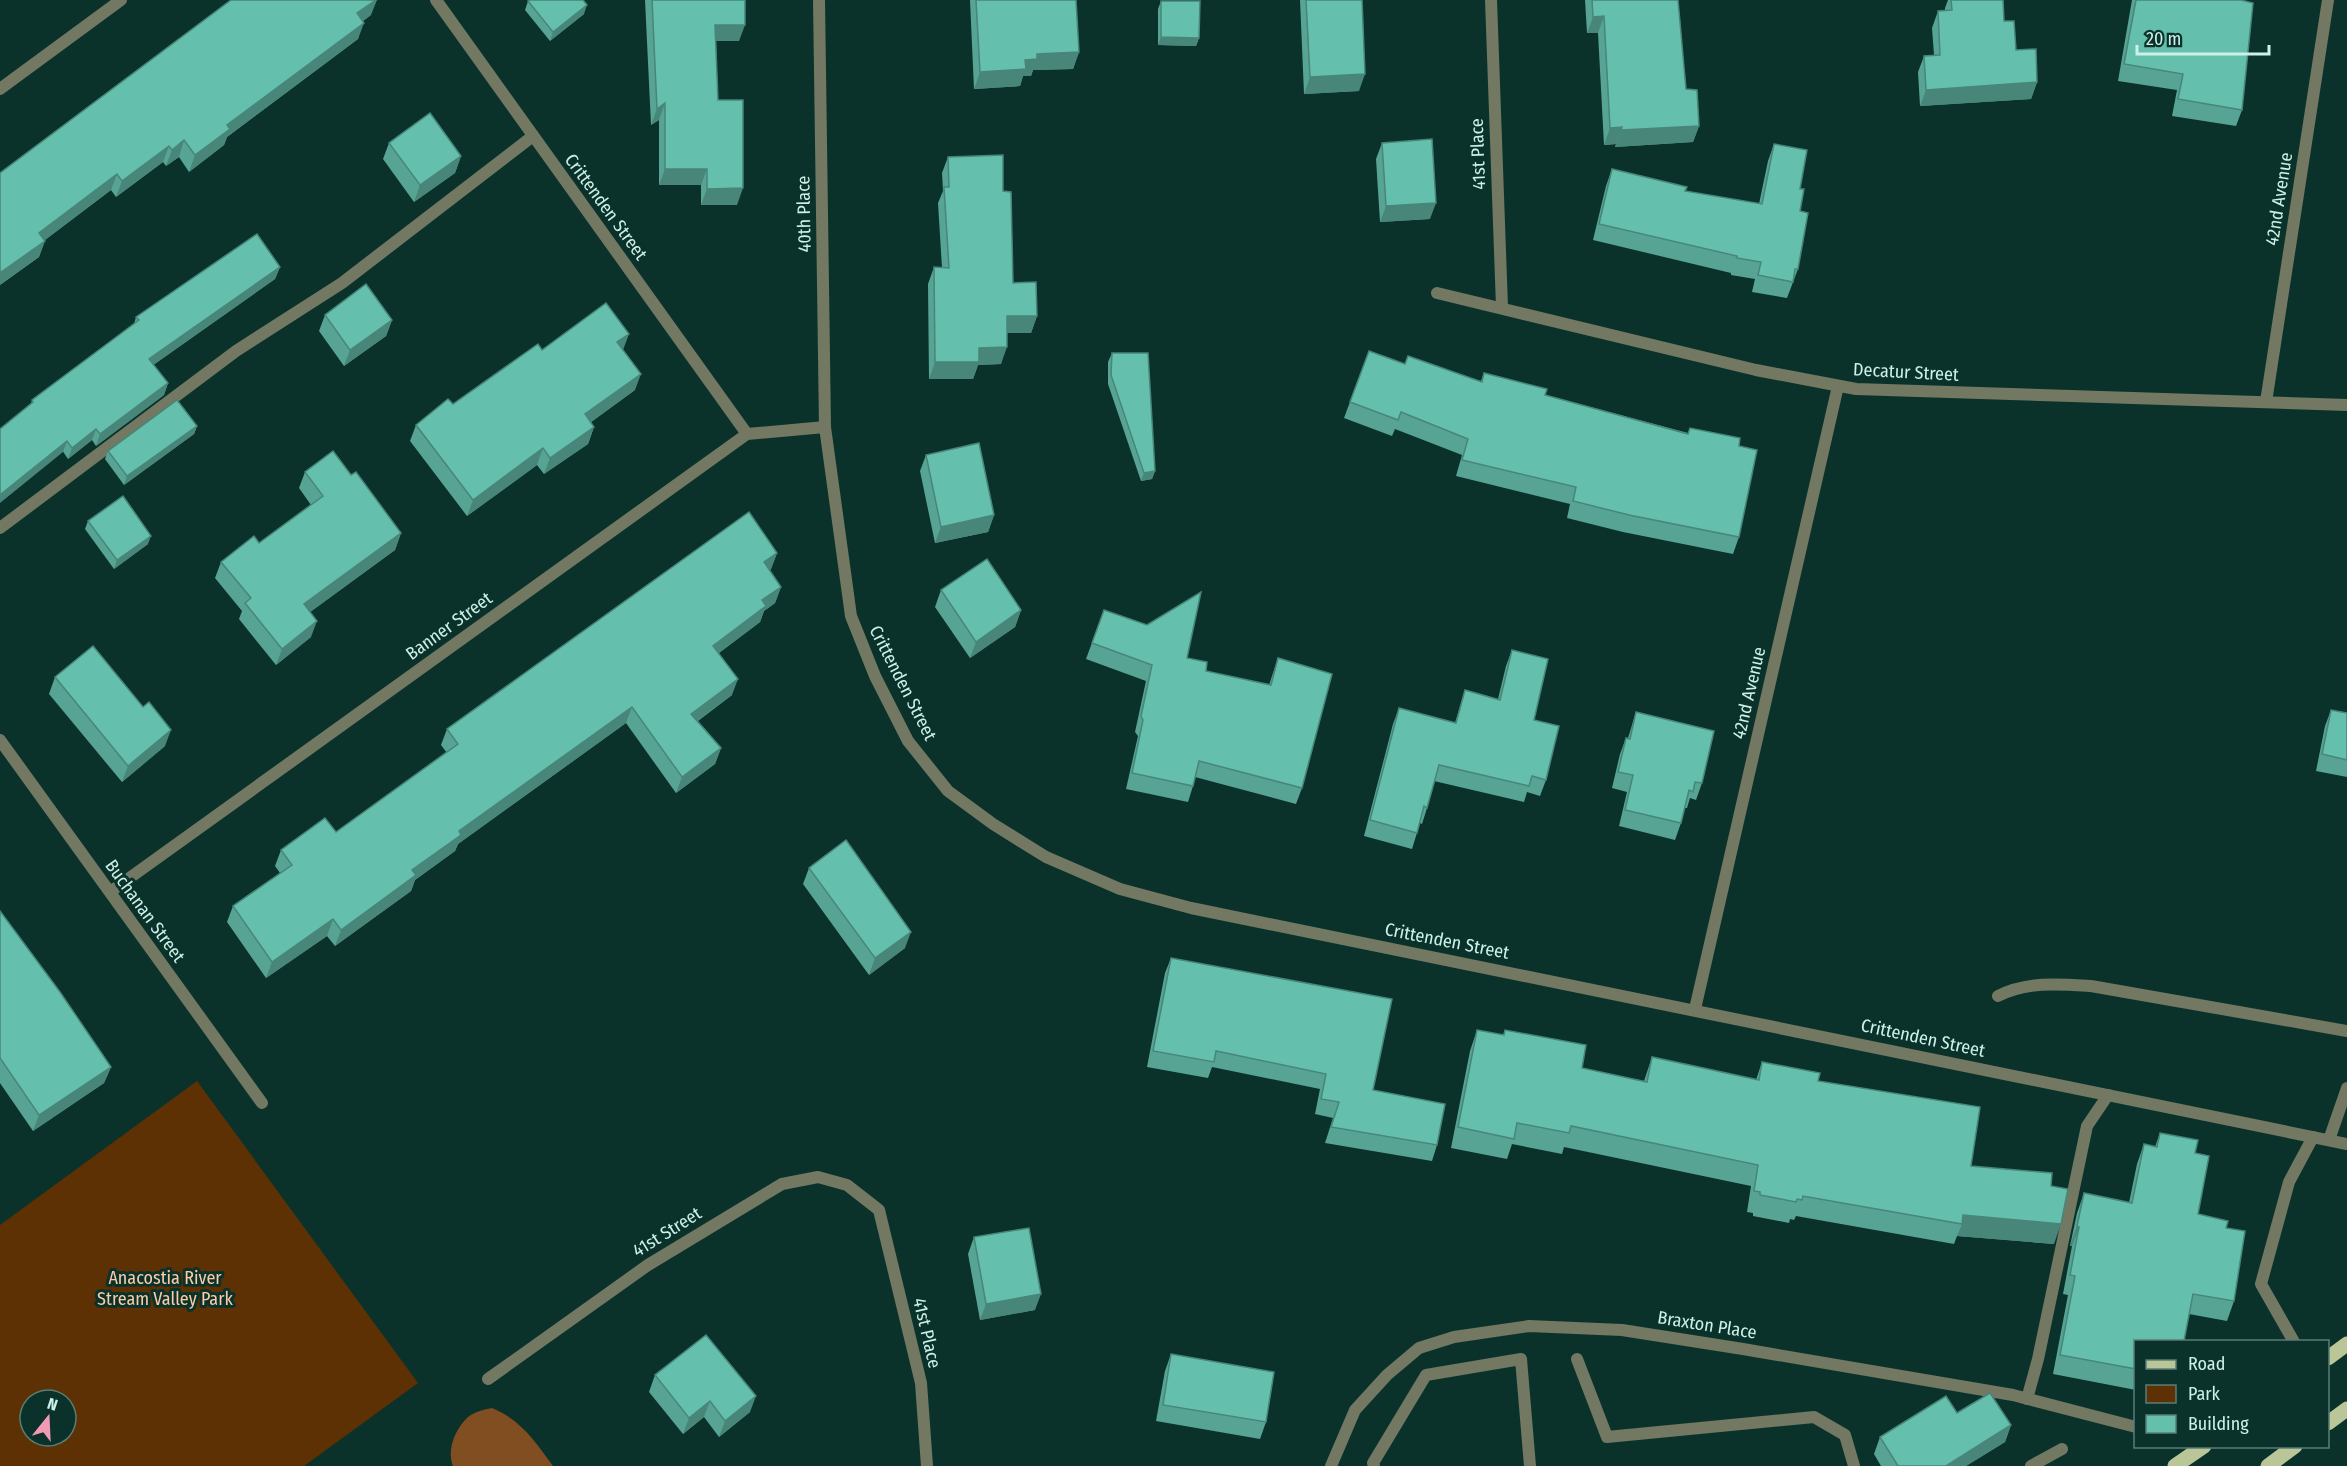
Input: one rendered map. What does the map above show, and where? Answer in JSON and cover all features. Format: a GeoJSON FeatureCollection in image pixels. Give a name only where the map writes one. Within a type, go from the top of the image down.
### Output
{"type":"FeatureCollection","features":[{"type":"Feature","properties":{"kind":"main road"},"geometry":{"type":"LineString","coordinates":[[2329,1357],[2347,1344]]}},
{"type":"Feature","properties":{"kind":"main road"},"geometry":{"type":"LineString","coordinates":[[2329,1422],[2347,1409]]}},
{"type":"Feature","properties":{"kind":"main road"},"geometry":{"type":"LineString","coordinates":[[2175,1466],[2201,1448]]}},
{"type":"Feature","properties":{"kind":"main road"},"geometry":{"type":"LineString","coordinates":[[2268,1466],[2292,1448]]}},
{"type":"Feature","properties":{"kind":"street"},"geometry":{"type":"LineString","coordinates":[[0,89],[121,0]]}},
{"type":"Feature","properties":{"kind":"street","name":"Crittenden Street"},"geometry":{"type":"LineString","coordinates":[[436,0],[747,434]]}},
{"type":"Feature","properties":{"kind":"street","name":"40th Place"},"geometry":{"type":"LineString","coordinates":[[819,0],[825,427]]}},
{"type":"Feature","properties":{"kind":"street","name":"41st Place"},"geometry":{"type":"LineString","coordinates":[[1491,0],[1502,307]]}},
{"type":"Feature","properties":{"kind":"street","name":"42nd Avenue"},"geometry":{"type":"LineString","coordinates":[[2266,402],[2328,0]]}},
{"type":"Feature","properties":{"kind":"street"},"geometry":{"type":"LineString","coordinates":[[0,528],[236,351],[342,283],[533,136]]}},
{"type":"Feature","properties":{"kind":"street","name":"Decatur Street"},"geometry":{"type":"LineString","coordinates":[[1437,293],[1756,370],[1856,389],[2347,405]]}},
{"type":"Feature","properties":{"kind":"street","name":"42nd Avenue"},"geometry":{"type":"LineString","coordinates":[[1695,1009],[1838,386]]}},
{"type":"Feature","properties":{"kind":"street"},"geometry":{"type":"LineString","coordinates":[[747,434],[825,427]]}},
{"type":"Feature","properties":{"kind":"street","name":"Crittenden Street"},"geometry":{"type":"LineString","coordinates":[[825,427],[850,616],[875,676],[908,741],[948,790],[993,824],[1046,857],[1130,892],[1191,908],[1695,1009],[2347,1144]]}},
{"type":"Feature","properties":{"kind":"street","name":"Banner Street"},"geometry":{"type":"LineString","coordinates":[[110,892],[747,434]]}},
{"type":"Feature","properties":{"kind":"street","name":"Buchanan Street"},"geometry":{"type":"LineString","coordinates":[[0,740],[262,1103]]}},
{"type":"Feature","properties":{"kind":"street"},"geometry":{"type":"LineString","coordinates":[[1998,996],[2012,989],[2051,984],[2091,986],[2347,1031]]}},
{"type":"Feature","properties":{"kind":"street"},"geometry":{"type":"LineString","coordinates":[[2329,1140],[2347,1088]]}},
{"type":"Feature","properties":{"kind":"street"},"geometry":{"type":"LineString","coordinates":[[2026,1399],[2038,1359],[2087,1126],[2108,1095]]}},
{"type":"Feature","properties":{"kind":"street"},"geometry":{"type":"LineString","coordinates":[[2293,1340],[2261,1284],[2289,1182],[2313,1137]]}},
{"type":"Feature","properties":{"kind":"street","name":"41st Street"},"geometry":{"type":"LineString","coordinates":[[488,1379],[648,1265],[782,1184],[818,1177],[847,1185],[879,1210]]}},
{"type":"Feature","properties":{"kind":"street","name":"41st Place"},"geometry":{"type":"LineString","coordinates":[[879,1210],[921,1383],[927,1466]]}},
{"type":"Feature","properties":{"kind":"street","name":"Braxton Place"},"geometry":{"type":"LineString","coordinates":[[1331,1466],[1355,1410],[1387,1376],[1419,1348],[1454,1337],[1529,1326],[1622,1330],[1766,1353],[2026,1399],[2134,1426]]}},
{"type":"Feature","properties":{"kind":"street"},"geometry":{"type":"LineString","coordinates":[[1374,1466],[1373,1463],[1426,1375],[1521,1359],[1530,1466]]}},
{"type":"Feature","properties":{"kind":"street"},"geometry":{"type":"LineString","coordinates":[[1578,1359],[1607,1437],[1814,1417],[1845,1435],[1854,1466]]}},
{"type":"Feature","properties":{"kind":"street"},"geometry":{"type":"LineString","coordinates":[[2031,1466],[2062,1449]]}},
{"type":"Feature","properties":{"kind":"green space","name":"Anacostia River Stream Valley Park"},"geometry":{"type":"Polygon","coordinates":[[[197,1081],[418,1383],[304,1466],[0,1466],[0,1225],[197,1081]]]}},
{"type":"Feature","properties":{"kind":"shaded area"},"geometry":{"type":"Polygon","coordinates":[[[492,1408],[519,1425],[553,1466],[453,1466],[451,1448],[461,1425],[474,1413],[492,1408]]]}},
{"type":"Feature","properties":{"kind":"building"},"geometry":{"type":"Polygon","coordinates":[[[231,0],[376,0],[357,13],[364,23],[227,125],[230,129],[195,155],[184,140],[172,150],[169,146],[122,181],[117,174],[39,233],[45,241],[0,273],[0,173],[231,0]]]}},
{"type":"Feature","properties":{"kind":"building"},"geometry":{"type":"Polygon","coordinates":[[[583,0],[587,5],[553,32],[528,1],[583,0]]]}},
{"type":"Feature","properties":{"kind":"building"},"geometry":{"type":"Polygon","coordinates":[[[652,0],[745,0],[745,25],[715,25],[718,100],[743,100],[743,188],[707,189],[707,169],[665,169],[665,103],[657,109],[652,0]]]}},
{"type":"Feature","properties":{"kind":"building"},"geometry":{"type":"Polygon","coordinates":[[[976,0],[1076,0],[1079,52],[1037,54],[1037,59],[1025,60],[1026,69],[980,72],[976,0]]]}},
{"type":"Feature","properties":{"kind":"building"},"geometry":{"type":"Polygon","coordinates":[[[1306,0],[1362,0],[1365,74],[1310,77],[1306,0]]]}},
{"type":"Feature","properties":{"kind":"building"},"geometry":{"type":"Polygon","coordinates":[[[1592,0],[1678,0],[1686,89],[1697,90],[1699,126],[1621,130],[1622,127],[1610,128],[1604,16],[1593,17],[1592,0]]]}},
{"type":"Feature","properties":{"kind":"building"},"geometry":{"type":"Polygon","coordinates":[[[1951,0],[2003,0],[2004,21],[2014,21],[2016,50],[2036,49],[2037,82],[1926,90],[1924,56],[1940,55],[1938,11],[1952,10],[1951,0]]]}},
{"type":"Feature","properties":{"kind":"building"},"geometry":{"type":"Polygon","coordinates":[[[2136,0],[2241,0],[2253,3],[2242,110],[2178,99],[2183,74],[2124,64],[2136,0]]]}},
{"type":"Feature","properties":{"kind":"building"},"geometry":{"type":"Polygon","coordinates":[[[1161,1],[1200,1],[1199,38],[1161,37],[1161,1]]]}},
{"type":"Feature","properties":{"kind":"building"},"geometry":{"type":"Polygon","coordinates":[[[430,113],[461,156],[420,185],[389,143],[430,113]]]}},
{"type":"Feature","properties":{"kind":"building"},"geometry":{"type":"Polygon","coordinates":[[[1432,139],[1436,203],[1386,206],[1382,143],[1432,139]]]}},
{"type":"Feature","properties":{"kind":"building"},"geometry":{"type":"Polygon","coordinates":[[[1774,144],[1807,150],[1800,189],[1804,189],[1800,211],[1808,213],[1798,269],[1795,269],[1793,282],[1758,275],[1761,262],[1599,224],[1612,169],[1687,187],[1685,191],[1762,204],[1774,144]]]}},
{"type":"Feature","properties":{"kind":"building"},"geometry":{"type":"Polygon","coordinates":[[[1003,155],[1003,191],[1011,192],[1013,283],[1036,282],[1037,316],[1007,316],[1007,347],[979,348],[979,362],[935,362],[934,267],[949,268],[944,187],[949,187],[948,157],[1003,155]]]}},
{"type":"Feature","properties":{"kind":"building"},"geometry":{"type":"Polygon","coordinates":[[[257,234],[280,267],[149,359],[168,383],[100,434],[96,429],[72,448],[67,441],[0,495],[0,429],[33,402],[32,400],[139,320],[136,317],[257,234]]]}},
{"type":"Feature","properties":{"kind":"building"},"geometry":{"type":"Polygon","coordinates":[[[366,284],[392,320],[350,350],[325,315],[366,284]]]}},
{"type":"Feature","properties":{"kind":"building"},"geometry":{"type":"Polygon","coordinates":[[[606,303],[629,334],[617,342],[641,374],[585,414],[594,427],[550,458],[543,448],[473,500],[416,425],[448,399],[453,404],[538,344],[542,350],[606,303]]]}},
{"type":"Feature","properties":{"kind":"building"},"geometry":{"type":"Polygon","coordinates":[[[1369,351],[1405,364],[1408,356],[1482,382],[1484,373],[1547,389],[1545,395],[1688,434],[1690,428],[1740,438],[1739,446],[1757,450],[1739,537],[1629,515],[1573,501],[1576,487],[1462,460],[1468,439],[1401,412],[1398,420],[1350,402],[1369,351]]]}},
{"type":"Feature","properties":{"kind":"building"},"geometry":{"type":"Polygon","coordinates":[[[1112,353],[1148,353],[1155,471],[1144,473],[1111,375],[1112,353]]]}},
{"type":"Feature","properties":{"kind":"building"},"geometry":{"type":"Polygon","coordinates":[[[177,400],[197,426],[127,476],[108,451],[177,400]]]}},
{"type":"Feature","properties":{"kind":"building"},"geometry":{"type":"Polygon","coordinates":[[[979,443],[994,515],[941,527],[926,455],[979,443]]]}},
{"type":"Feature","properties":{"kind":"building"},"geometry":{"type":"Polygon","coordinates":[[[333,451],[351,475],[356,472],[401,533],[304,604],[317,621],[282,649],[245,603],[251,598],[221,562],[254,536],[259,543],[323,496],[305,472],[333,451]]]}},
{"type":"Feature","properties":{"kind":"building"},"geometry":{"type":"Polygon","coordinates":[[[123,496],[151,536],[117,560],[88,521],[123,496]]]}},
{"type":"Feature","properties":{"kind":"building"},"geometry":{"type":"Polygon","coordinates":[[[749,512],[777,553],[764,562],[781,587],[762,600],[766,606],[713,646],[738,679],[691,714],[721,748],[682,777],[632,707],[459,831],[461,835],[412,870],[416,875],[341,930],[333,919],[272,962],[233,906],[292,865],[281,850],[325,818],[336,832],[458,744],[447,729],[749,512]]]}},
{"type":"Feature","properties":{"kind":"building"},"geometry":{"type":"Polygon","coordinates":[[[987,559],[1021,610],[976,642],[941,590],[987,559]]]}},
{"type":"Feature","properties":{"kind":"building"},"geometry":{"type":"Polygon","coordinates":[[[1201,592],[1187,658],[1207,662],[1206,671],[1271,685],[1278,658],[1332,674],[1302,788],[1199,761],[1193,786],[1132,773],[1152,665],[1092,643],[1104,610],[1147,625],[1201,592]]]}},
{"type":"Feature","properties":{"kind":"building"},"geometry":{"type":"Polygon","coordinates":[[[93,646],[143,707],[149,702],[171,730],[128,766],[55,677],[93,646]]]}},
{"type":"Feature","properties":{"kind":"building"},"geometry":{"type":"Polygon","coordinates":[[[1512,650],[1548,659],[1534,720],[1559,726],[1546,780],[1532,776],[1529,786],[1439,765],[1427,808],[1424,806],[1417,833],[1370,820],[1399,708],[1456,723],[1465,690],[1500,700],[1512,650]]]}},
{"type":"Feature","properties":{"kind":"building"},"geometry":{"type":"Polygon","coordinates":[[[2331,710],[2347,713],[2347,760],[2322,754],[2331,710]]]}},
{"type":"Feature","properties":{"kind":"building"},"geometry":{"type":"Polygon","coordinates":[[[1636,712],[1714,731],[1702,783],[1695,782],[1693,792],[1689,790],[1681,823],[1625,810],[1633,775],[1618,772],[1626,738],[1630,739],[1636,712]]]}},
{"type":"Feature","properties":{"kind":"building"},"geometry":{"type":"Polygon","coordinates":[[[846,840],[911,932],[875,958],[809,868],[846,840]]]}},
{"type":"Feature","properties":{"kind":"building"},"geometry":{"type":"Polygon","coordinates":[[[0,911],[60,992],[111,1067],[39,1115],[0,1058],[0,911]]]}},
{"type":"Feature","properties":{"kind":"building"},"geometry":{"type":"Polygon","coordinates":[[[1171,958],[1392,999],[1373,1090],[1445,1104],[1437,1145],[1331,1127],[1339,1102],[1321,1099],[1326,1074],[1216,1051],[1214,1062],[1153,1051],[1171,958]]]}},
{"type":"Feature","properties":{"kind":"building"},"geometry":{"type":"Polygon","coordinates":[[[1477,1030],[1504,1035],[1505,1030],[1586,1045],[1582,1068],[1647,1082],[1652,1057],[1759,1080],[1762,1062],[1820,1073],[1818,1081],[1980,1107],[1971,1166],[2052,1173],[2051,1186],[2068,1189],[2061,1224],[1963,1215],[1962,1224],[1803,1196],[1802,1200],[1797,1199],[1796,1202],[1760,1195],[1760,1192],[1754,1191],[1758,1165],[1571,1126],[1569,1133],[1517,1123],[1514,1139],[1458,1127],[1477,1030]]]}},
{"type":"Feature","properties":{"kind":"building"},"geometry":{"type":"Polygon","coordinates":[[[2160,1133],[2198,1140],[2195,1153],[2209,1156],[2198,1214],[2228,1221],[2226,1228],[2245,1231],[2234,1301],[2193,1294],[2184,1340],[2134,1340],[2134,1369],[2060,1355],[2075,1276],[2070,1275],[2084,1193],[2132,1203],[2144,1144],[2157,1147],[2160,1133]]]}},
{"type":"Feature","properties":{"kind":"building"},"geometry":{"type":"Polygon","coordinates":[[[1029,1228],[1041,1294],[986,1304],[974,1237],[1029,1228]]]}},
{"type":"Feature","properties":{"kind":"building"},"geometry":{"type":"Polygon","coordinates":[[[706,1335],[756,1396],[725,1421],[710,1401],[689,1418],[655,1375],[706,1335]]]}},
{"type":"Feature","properties":{"kind":"building"},"geometry":{"type":"Polygon","coordinates":[[[1171,1354],[1274,1372],[1266,1422],[1163,1405],[1171,1354]]]}},
{"type":"Feature","properties":{"kind":"building"},"geometry":{"type":"Polygon","coordinates":[[[1990,1393],[2011,1425],[1946,1466],[1898,1466],[1880,1437],[1946,1396],[1957,1413],[1990,1393]]]}}]}
